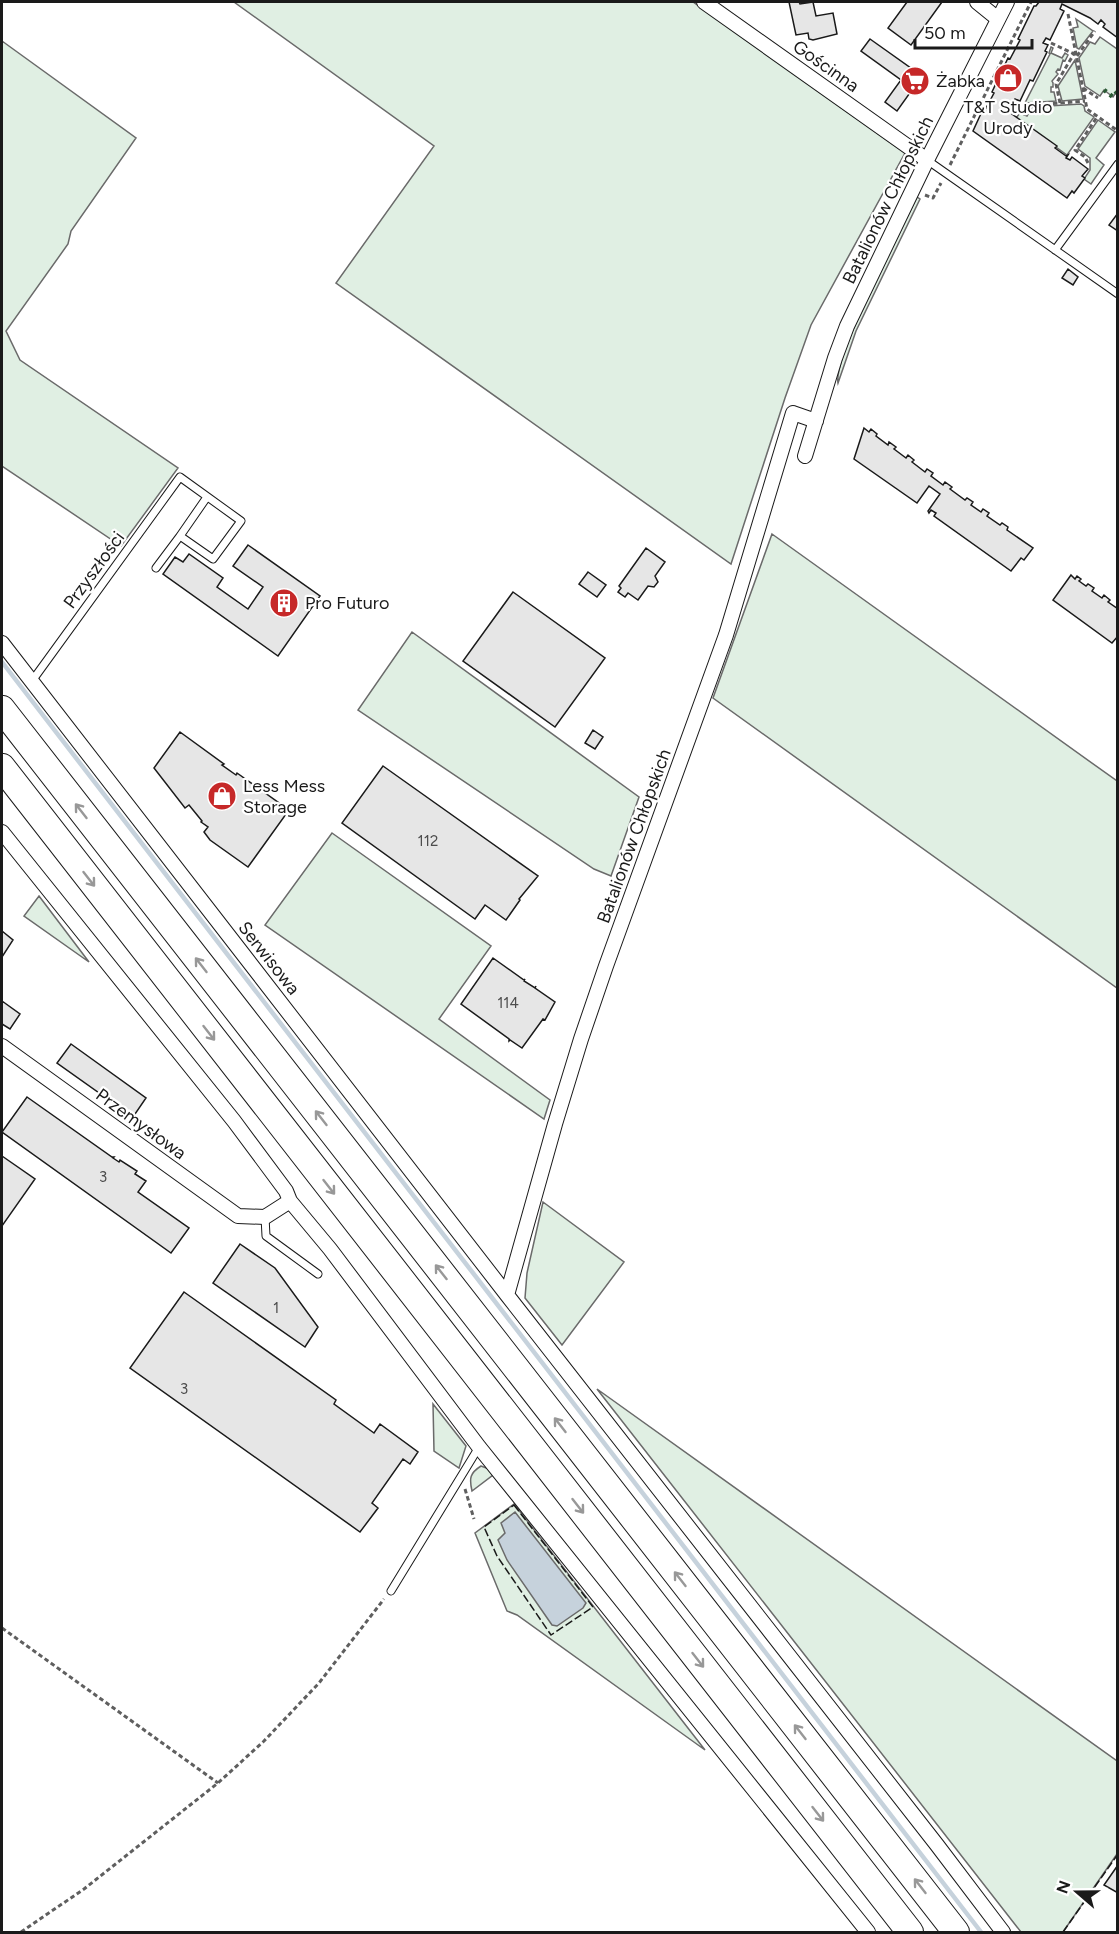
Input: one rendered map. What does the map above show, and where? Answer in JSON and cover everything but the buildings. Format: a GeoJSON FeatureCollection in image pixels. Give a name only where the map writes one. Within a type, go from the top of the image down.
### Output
{"type":"FeatureCollection","features":[{"type":"Feature","properties":{"kind":"highway"},"geometry":{"type":"LineString","coordinates":[[2,708],[956,1932]]}},
{"type":"Feature","properties":{"kind":"highway"},"geometry":{"type":"LineString","coordinates":[[2,767],[910,1932]]}},
{"type":"Feature","properties":{"kind":"street","name":"Gościnna"},"geometry":{"type":"LineString","coordinates":[[704,2],[927,160]]}},
{"type":"Feature","properties":{"kind":"street"},"geometry":{"type":"LineString","coordinates":[[976,2],[998,19]]}},
{"type":"Feature","properties":{"kind":"street","name":"Batalionów Chłopskich"},"geometry":{"type":"LineString","coordinates":[[805,456],[847,326],[1007,2]]}},
{"type":"Feature","properties":{"kind":"street","name":"Batalionów Chłopskich"},"geometry":{"type":"LineString","coordinates":[[507,1295],[581,1039],[726,635],[793,413],[816,421]]}},
{"type":"Feature","properties":{"kind":"street","name":"Serwisowa"},"geometry":{"type":"LineString","coordinates":[[2,643],[1004,1932]]}},
{"type":"Feature","properties":{"kind":"street"},"geometry":{"type":"LineString","coordinates":[[2,832],[234,1121],[286,1191],[290,1201],[330,1249],[479,1447],[868,1932]]}},
{"type":"Feature","properties":{"kind":"street","name":"Przemysłowa"},"geometry":{"type":"LineString","coordinates":[[2,1046],[238,1216],[265,1217]]}},
{"type":"Feature","properties":{"kind":"street"},"geometry":{"type":"LineString","coordinates":[[265,1217],[290,1201]]}},
{"type":"Feature","properties":{"kind":"lane"},"geometry":{"type":"LineString","coordinates":[[927,160],[1118,294]]}},
{"type":"Feature","properties":{"kind":"lane"},"geometry":{"type":"LineString","coordinates":[[1055,250],[1118,164]]}},
{"type":"Feature","properties":{"kind":"lane","name":"Przyszłości"},"geometry":{"type":"LineString","coordinates":[[32,681],[180,477],[207,497]]}},
{"type":"Feature","properties":{"kind":"lane"},"geometry":{"type":"LineString","coordinates":[[156,568],[207,497],[241,521],[213,559],[180,536]]}},
{"type":"Feature","properties":{"kind":"lane"},"geometry":{"type":"LineString","coordinates":[[265,1217],[266,1236],[318,1274]]}},
{"type":"Feature","properties":{"kind":"lane"},"geometry":{"type":"LineString","coordinates":[[390,1591],[479,1447]]}},
{"type":"Feature","properties":{"kind":"path"},"geometry":{"type":"LineString","coordinates":[[948,169],[1031,2]]}},
{"type":"Feature","properties":{"kind":"path"},"geometry":{"type":"LineString","coordinates":[[1068,14],[1087,109],[1118,130]]}},
{"type":"Feature","properties":{"kind":"path"},"geometry":{"type":"LineString","coordinates":[[1060,103],[1056,84],[1075,54],[1095,31]]}},
{"type":"Feature","properties":{"kind":"path"},"geometry":{"type":"LineString","coordinates":[[1051,43],[1075,54]]}},
{"type":"Feature","properties":{"kind":"path"},"geometry":{"type":"LineString","coordinates":[[1083,88],[1098,98]]}},
{"type":"Feature","properties":{"kind":"path"},"geometry":{"type":"LineString","coordinates":[[1023,106],[1085,101]]}},
{"type":"Feature","properties":{"kind":"path"},"geometry":{"type":"LineString","coordinates":[[1088,162],[1075,150],[1097,117]]}},
{"type":"Feature","properties":{"kind":"path"},"geometry":{"type":"LineString","coordinates":[[461,1479],[474,1519]]}},
{"type":"Feature","properties":{"kind":"path"},"geometry":{"type":"LineString","coordinates":[[21,1932],[84,1889],[218,1783],[264,1741],[318,1683],[390,1591]]}},
{"type":"Feature","properties":{"kind":"path"},"geometry":{"type":"LineString","coordinates":[[2,1628],[218,1783]]}},
{"type":"Feature","properties":{"kind":"green space"},"geometry":{"type":"Polygon","coordinates":[[[234,2],[693,2],[905,153],[811,325],[731,564],[336,283],[434,146],[234,2]]]}},
{"type":"Feature","properties":{"kind":"green space"},"geometry":{"type":"Polygon","coordinates":[[[1076,19],[1093,31],[1079,49],[1073,28],[1078,27],[1076,19]]]}},
{"type":"Feature","properties":{"kind":"green space"},"geometry":{"type":"Polygon","coordinates":[[[1100,37],[1117,49],[1117,91],[1113,97],[1104,90],[1100,96],[1085,86],[1079,58],[1090,42],[1095,44],[1100,37]]]}},
{"type":"Feature","properties":{"kind":"green space"},"geometry":{"type":"Polygon","coordinates":[[[2,41],[136,138],[71,231],[68,244],[6,331],[20,360],[178,468],[121,546],[2,466],[2,41]]]}},
{"type":"Feature","properties":{"kind":"green space"},"geometry":{"type":"Polygon","coordinates":[[[1051,47],[1053,48],[1051,53],[1062,58],[1065,53],[1068,55],[1052,81],[1051,92],[1054,92],[1056,101],[1025,103],[1050,54],[1051,47]]]}},
{"type":"Feature","properties":{"kind":"green space"},"geometry":{"type":"Polygon","coordinates":[[[1075,60],[1083,99],[1062,101],[1058,86],[1075,60]]]}},
{"type":"Feature","properties":{"kind":"green space"},"geometry":{"type":"Polygon","coordinates":[[[1081,104],[1085,111],[1094,117],[1067,155],[1016,118],[1020,113],[1027,116],[1032,107],[1081,104]]]}},
{"type":"Feature","properties":{"kind":"green space"},"geometry":{"type":"Polygon","coordinates":[[[1098,120],[1115,132],[1096,158],[1104,165],[1091,184],[1084,179],[1090,170],[1090,158],[1078,149],[1098,120]]]}},
{"type":"Feature","properties":{"kind":"green space"},"geometry":{"type":"Polygon","coordinates":[[[917,197],[920,199],[856,331],[838,383],[839,369],[857,321],[917,197]]]}},
{"type":"Feature","properties":{"kind":"green space"},"geometry":{"type":"Polygon","coordinates":[[[772,534],[1117,781],[1117,988],[713,698],[772,534]]]}},
{"type":"Feature","properties":{"kind":"green space"},"geometry":{"type":"Polygon","coordinates":[[[412,632],[639,797],[611,876],[594,869],[358,710],[412,632]]]}},
{"type":"Feature","properties":{"kind":"green space"},"geometry":{"type":"Polygon","coordinates":[[[332,833],[491,946],[439,1019],[550,1100],[544,1119],[265,925],[332,833]]]}},
{"type":"Feature","properties":{"kind":"green space"},"geometry":{"type":"Polygon","coordinates":[[[39,896],[89,962],[24,916],[39,896]]]}},
{"type":"Feature","properties":{"kind":"green space"},"geometry":{"type":"Polygon","coordinates":[[[543,1202],[624,1262],[562,1345],[525,1298],[527,1273],[543,1202]]]}},
{"type":"Feature","properties":{"kind":"green space"},"geometry":{"type":"Polygon","coordinates":[[[597,1389],[1117,1761],[1117,1854],[1063,1932],[1021,1932],[597,1389]]]}},
{"type":"Feature","properties":{"kind":"green space"},"geometry":{"type":"Polygon","coordinates":[[[433,1404],[466,1446],[459,1468],[434,1451],[433,1404]]]}},
{"type":"Feature","properties":{"kind":"green space"},"geometry":{"type":"Polygon","coordinates":[[[481,1466],[489,1469],[493,1475],[472,1491],[471,1476],[481,1466]]]}},
{"type":"Feature","properties":{"kind":"green space"},"geometry":{"type":"Polygon","coordinates":[[[514,1504],[705,1750],[517,1615],[507,1611],[475,1533],[514,1504]]]}},
{"type":"Feature","properties":{"kind":"shaded area"},"geometry":{"type":"Polygon","coordinates":[[[515,1512],[586,1603],[583,1608],[557,1626],[552,1625],[507,1560],[498,1540],[505,1533],[501,1523],[515,1512]]]}},
{"type":"Feature","properties":{"kind":"waterway"},"geometry":{"type":"LineString","coordinates":[[2,662],[981,1932]]}},
{"type":"Feature","properties":{"kind":"hedge"},"geometry":{"type":"LineString","coordinates":[[1104,90],[1113,97],[1118,91]]}},
{"type":"Feature","properties":{"kind":"fence"},"geometry":{"type":"LineString","coordinates":[[514,1505],[593,1607],[551,1635],[497,1556],[484,1527],[514,1505]]}},
{"type":"Feature","properties":{"kind":"fence"},"geometry":{"type":"LineString","coordinates":[[1063,1932],[1118,1854]]}},
{"type":"Feature","properties":{"kind":"place","name":"T&T Studio Urody"},"geometry":{"type":"Point","coordinates":[1008,78]}},
{"type":"Feature","properties":{"kind":"place","name":"Żabka"},"geometry":{"type":"Point","coordinates":[915,81]}},
{"type":"Feature","properties":{"kind":"place","name":"Pro Futuro"},"geometry":{"type":"Point","coordinates":[284,603]}},
{"type":"Feature","properties":{"kind":"place","name":"Less Mess Storage"},"geometry":{"type":"Point","coordinates":[222,796]}}]}
